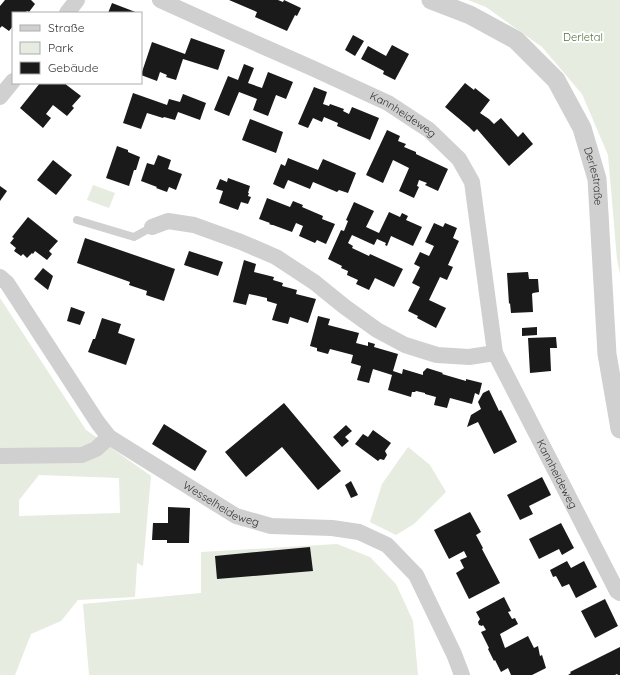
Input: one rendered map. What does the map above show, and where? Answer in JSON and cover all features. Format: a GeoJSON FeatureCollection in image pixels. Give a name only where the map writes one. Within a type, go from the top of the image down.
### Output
{"type":"FeatureCollection","features":[{"type":"Feature","properties":{"kind":"street"},"geometry":{"type":"LineString","coordinates":[[68,12],[77,0]]}},
{"type":"Feature","properties":{"kind":"street","name":"Kannheideweg"},"geometry":{"type":"LineString","coordinates":[[160,0],[388,103],[428,130],[459,159],[472,182],[495,353],[617,591],[620,593]]}},
{"type":"Feature","properties":{"kind":"street","name":"Derlestraße"},"geometry":{"type":"LineString","coordinates":[[431,0],[470,15],[516,40],[556,80],[582,128],[597,180],[607,354],[620,429]]}},
{"type":"Feature","properties":{"kind":"street"},"geometry":{"type":"LineString","coordinates":[[0,97],[12,82]]}},
{"type":"Feature","properties":{"kind":"street"},"geometry":{"type":"LineString","coordinates":[[152,227],[168,221],[194,225],[242,242],[276,257],[314,282],[377,330],[405,344],[436,355],[469,357],[495,353]]}},
{"type":"Feature","properties":{"kind":"street","name":"Wesselheideweg"},"geometry":{"type":"LineString","coordinates":[[0,277],[7,283],[98,423],[109,437],[236,516],[271,526],[332,528],[358,532],[387,545],[416,575],[454,654],[462,675]]}},
{"type":"Feature","properties":{"kind":"street"},"geometry":{"type":"LineString","coordinates":[[0,456],[82,455],[96,449],[109,437]]}},
{"type":"Feature","properties":{"kind":"lane"},"geometry":{"type":"LineString","coordinates":[[77,220],[134,237],[152,227]]}},
{"type":"Feature","properties":{"kind":"green space","name":"Derletal"},"geometry":{"type":"Polygon","coordinates":[[[468,0],[620,0],[620,274],[617,259],[608,155],[582,94],[542,47],[486,7],[468,0]]]}},
{"type":"Feature","properties":{"kind":"green space"},"geometry":{"type":"Polygon","coordinates":[[[93,185],[115,193],[109,208],[87,200],[93,185]]]}},
{"type":"Feature","properties":{"kind":"green space"},"geometry":{"type":"Polygon","coordinates":[[[0,298],[86,430],[151,476],[143,566],[137,563],[135,597],[78,600],[61,621],[31,634],[15,675],[0,675],[0,298]],[[39,475],[19,500],[19,516],[120,513],[119,478],[39,475]]]}},
{"type":"Feature","properties":{"kind":"green space"},"geometry":{"type":"Polygon","coordinates":[[[408,447],[430,465],[446,492],[414,524],[396,535],[370,522],[382,484],[408,447]]]}},
{"type":"Feature","properties":{"kind":"green space"},"geometry":{"type":"Polygon","coordinates":[[[337,544],[370,557],[396,584],[413,621],[418,675],[89,675],[83,604],[201,593],[201,552],[337,544]]]}},
{"type":"Feature","properties":{"kind":"building"},"geometry":{"type":"Polygon","coordinates":[[[5,0],[31,0],[35,4],[29,12],[12,12],[12,27],[9,31],[2,26],[0,28],[0,6],[5,0]]]}},
{"type":"Feature","properties":{"kind":"building"},"geometry":{"type":"Polygon","coordinates":[[[229,0],[278,0],[283,2],[284,0],[301,8],[297,16],[295,15],[287,31],[255,17],[257,12],[229,0]]]}},
{"type":"Feature","properties":{"kind":"building"},"geometry":{"type":"Polygon","coordinates":[[[112,3],[135,12],[108,12],[112,3]]]}},
{"type":"Feature","properties":{"kind":"building"},"geometry":{"type":"Polygon","coordinates":[[[353,35],[364,41],[355,56],[345,50],[353,35]]]}},
{"type":"Feature","properties":{"kind":"building"},"geometry":{"type":"Polygon","coordinates":[[[191,38],[225,50],[218,70],[183,59],[176,80],[166,77],[167,75],[160,72],[157,81],[142,75],[152,42],[185,54],[191,38]]]}},
{"type":"Feature","properties":{"kind":"building"},"geometry":{"type":"Polygon","coordinates":[[[392,45],[409,54],[395,80],[383,74],[384,71],[361,59],[368,46],[386,56],[392,45]]]}},
{"type":"Feature","properties":{"kind":"building"},"geometry":{"type":"Polygon","coordinates":[[[244,64],[254,68],[248,83],[262,88],[268,72],[293,82],[286,99],[276,95],[268,116],[253,110],[257,99],[239,92],[229,116],[214,110],[228,76],[238,80],[244,64]]]}},
{"type":"Feature","properties":{"kind":"building"},"geometry":{"type":"Polygon","coordinates":[[[465,83],[474,90],[475,88],[490,100],[480,113],[494,124],[501,118],[518,137],[523,132],[533,144],[509,166],[477,129],[474,132],[445,107],[465,83]]]}},
{"type":"Feature","properties":{"kind":"building"},"geometry":{"type":"Polygon","coordinates":[[[39,84],[65,84],[81,96],[72,106],[74,108],[67,116],[53,105],[46,114],[51,118],[43,128],[20,108],[39,84]]]}},
{"type":"Feature","properties":{"kind":"building"},"geometry":{"type":"Polygon","coordinates":[[[314,87],[327,92],[323,104],[329,106],[330,104],[344,109],[343,111],[349,114],[352,107],[379,118],[370,140],[337,126],[338,123],[324,117],[322,122],[313,118],[308,128],[298,124],[314,87]]]}},
{"type":"Feature","properties":{"kind":"building"},"geometry":{"type":"Polygon","coordinates":[[[133,93],[167,105],[169,99],[180,102],[183,94],[206,103],[200,120],[178,112],[175,120],[147,113],[141,129],[123,123],[133,93]]]}},
{"type":"Feature","properties":{"kind":"building"},"geometry":{"type":"Polygon","coordinates":[[[250,119],[283,132],[276,153],[242,140],[250,119]]]}},
{"type":"Feature","properties":{"kind":"building"},"geometry":{"type":"Polygon","coordinates":[[[387,130],[400,136],[398,141],[406,144],[404,147],[448,169],[438,191],[425,185],[427,183],[419,180],[417,186],[419,187],[414,198],[399,191],[409,168],[393,160],[383,183],[366,175],[387,130]]]}},
{"type":"Feature","properties":{"kind":"building"},"geometry":{"type":"Polygon","coordinates":[[[117,146],[140,157],[129,186],[106,178],[117,146]]]}},
{"type":"Feature","properties":{"kind":"building"},"geometry":{"type":"Polygon","coordinates":[[[158,155],[171,160],[168,169],[182,174],[176,190],[169,187],[167,192],[141,181],[147,163],[154,165],[158,155]]]}},
{"type":"Feature","properties":{"kind":"building"},"geometry":{"type":"Polygon","coordinates":[[[288,158],[318,170],[323,159],[356,173],[348,193],[339,190],[337,192],[313,182],[310,189],[288,180],[284,189],[273,184],[281,164],[285,166],[288,158]]]}},
{"type":"Feature","properties":{"kind":"building"},"geometry":{"type":"Polygon","coordinates":[[[53,160],[72,175],[56,195],[37,180],[53,160]]]}},
{"type":"Feature","properties":{"kind":"building"},"geometry":{"type":"Polygon","coordinates":[[[228,178],[250,186],[248,196],[251,197],[248,204],[241,202],[238,210],[219,203],[223,191],[216,189],[220,179],[227,182],[228,178]]]}},
{"type":"Feature","properties":{"kind":"building"},"geometry":{"type":"Polygon","coordinates":[[[0,186],[7,191],[0,201],[0,186]]]}},
{"type":"Feature","properties":{"kind":"building"},"geometry":{"type":"Polygon","coordinates":[[[267,198],[290,207],[293,201],[303,205],[302,207],[323,216],[322,219],[335,224],[326,244],[317,240],[315,243],[299,236],[303,226],[296,223],[292,232],[259,219],[267,198]]]}},
{"type":"Feature","properties":{"kind":"building"},"geometry":{"type":"Polygon","coordinates":[[[354,202],[374,211],[366,227],[379,233],[389,212],[400,217],[402,213],[408,216],[406,220],[422,227],[413,246],[391,236],[387,246],[385,245],[386,243],[377,239],[374,245],[352,235],[348,243],[353,246],[352,248],[369,256],[370,254],[403,269],[394,287],[375,278],[369,290],[356,284],[358,280],[347,275],[348,271],[341,268],[342,266],[328,259],[341,230],[344,231],[348,221],[346,220],[354,202]]]}},
{"type":"Feature","properties":{"kind":"building"},"geometry":{"type":"Polygon","coordinates":[[[28,217],[58,241],[49,251],[52,254],[47,260],[35,251],[27,258],[23,254],[21,256],[14,251],[16,248],[10,243],[14,238],[12,237],[28,217]]]}},
{"type":"Feature","properties":{"kind":"building"},"geometry":{"type":"Polygon","coordinates":[[[434,223],[443,227],[445,223],[457,228],[453,238],[459,241],[448,265],[453,267],[447,280],[440,277],[429,300],[446,308],[436,328],[417,318],[418,316],[408,311],[420,287],[412,283],[420,267],[414,264],[420,252],[429,256],[434,246],[425,242],[434,223]]]}},
{"type":"Feature","properties":{"kind":"building"},"geometry":{"type":"Polygon","coordinates":[[[85,238],[175,269],[164,301],[146,295],[147,291],[129,285],[130,282],[77,263],[85,238]]]}},
{"type":"Feature","properties":{"kind":"building"},"geometry":{"type":"Polygon","coordinates":[[[189,251],[223,262],[218,276],[184,265],[189,251]]]}},
{"type":"Feature","properties":{"kind":"building"},"geometry":{"type":"Polygon","coordinates":[[[244,260],[256,264],[254,272],[274,277],[273,280],[283,283],[282,286],[297,290],[296,294],[316,299],[308,323],[290,317],[288,324],[272,320],[277,304],[267,301],[267,298],[249,294],[246,305],[233,302],[244,260]]]}},
{"type":"Feature","properties":{"kind":"building"},"geometry":{"type":"Polygon","coordinates":[[[43,268],[53,276],[48,290],[34,279],[43,268]]]}},
{"type":"Feature","properties":{"kind":"building"},"geometry":{"type":"Polygon","coordinates":[[[528,272],[529,279],[538,279],[539,292],[532,294],[533,312],[511,313],[507,273],[528,272]]]}},
{"type":"Feature","properties":{"kind":"building"},"geometry":{"type":"Polygon","coordinates":[[[71,307],[85,312],[80,325],[67,321],[71,307]]]}},
{"type":"Feature","properties":{"kind":"building"},"geometry":{"type":"Polygon","coordinates":[[[318,316],[330,319],[328,325],[359,333],[356,343],[368,346],[368,342],[375,344],[374,347],[398,354],[393,371],[402,374],[403,369],[423,375],[423,372],[427,368],[466,381],[466,379],[482,383],[479,395],[475,393],[472,404],[450,398],[447,408],[434,405],[436,397],[425,393],[416,391],[412,392],[411,397],[388,390],[392,375],[373,369],[369,383],[357,380],[361,366],[351,363],[353,355],[330,349],[328,354],[317,351],[317,348],[310,346],[318,316]]]}},
{"type":"Feature","properties":{"kind":"building"},"geometry":{"type":"Polygon","coordinates":[[[102,318],[121,324],[118,333],[135,339],[126,365],[88,352],[93,339],[95,339],[102,318]]]}},
{"type":"Feature","properties":{"kind":"building"},"geometry":{"type":"Polygon","coordinates":[[[537,327],[537,335],[522,336],[522,328],[537,327]]]}},
{"type":"Feature","properties":{"kind":"building"},"geometry":{"type":"Polygon","coordinates":[[[556,337],[557,348],[550,348],[551,371],[530,373],[528,338],[556,337]]]}},
{"type":"Feature","properties":{"kind":"building"},"geometry":{"type":"Polygon","coordinates":[[[489,390],[517,442],[494,454],[478,422],[467,427],[471,415],[481,409],[478,402],[483,393],[489,390]]]}},
{"type":"Feature","properties":{"kind":"building"},"geometry":{"type":"Polygon","coordinates":[[[284,403],[341,471],[318,490],[282,447],[246,477],[225,452],[284,403]]]}},
{"type":"Feature","properties":{"kind":"building"},"geometry":{"type":"Polygon","coordinates":[[[164,424],[207,451],[195,471],[152,444],[164,424]]]}},
{"type":"Feature","properties":{"kind":"building"},"geometry":{"type":"Polygon","coordinates":[[[346,425],[352,431],[345,437],[349,441],[342,447],[333,437],[346,425]]]}},
{"type":"Feature","properties":{"kind":"building"},"geometry":{"type":"Polygon","coordinates":[[[373,430],[391,443],[385,451],[387,455],[384,460],[380,459],[378,461],[355,444],[363,434],[368,437],[373,430]]]}},
{"type":"Feature","properties":{"kind":"building"},"geometry":{"type":"Polygon","coordinates":[[[542,477],[551,495],[529,506],[533,514],[520,520],[507,495],[542,477]]]}},
{"type":"Feature","properties":{"kind":"building"},"geometry":{"type":"Polygon","coordinates":[[[351,481],[358,495],[351,498],[345,485],[351,481]]]}},
{"type":"Feature","properties":{"kind":"building"},"geometry":{"type":"Polygon","coordinates":[[[168,507],[190,508],[189,543],[167,543],[167,540],[152,540],[153,523],[168,523],[168,507]]]}},
{"type":"Feature","properties":{"kind":"building"},"geometry":{"type":"Polygon","coordinates":[[[470,512],[481,532],[476,535],[500,583],[469,599],[456,573],[464,568],[460,560],[467,557],[464,551],[449,559],[434,530],[470,512]]]}},
{"type":"Feature","properties":{"kind":"building"},"geometry":{"type":"Polygon","coordinates":[[[561,523],[574,548],[562,555],[559,549],[539,559],[529,539],[561,523]]]}},
{"type":"Feature","properties":{"kind":"building"},"geometry":{"type":"Polygon","coordinates":[[[310,547],[313,571],[217,579],[215,556],[310,547]]]}},
{"type":"Feature","properties":{"kind":"building"},"geometry":{"type":"Polygon","coordinates":[[[567,561],[571,568],[584,561],[597,587],[576,598],[569,584],[562,587],[556,576],[553,577],[550,570],[567,561]]]}},
{"type":"Feature","properties":{"kind":"building"},"geometry":{"type":"Polygon","coordinates":[[[504,597],[511,611],[508,612],[512,619],[515,618],[518,624],[500,634],[505,648],[528,636],[534,648],[538,646],[540,656],[542,655],[546,668],[532,675],[511,675],[508,668],[501,672],[488,649],[489,648],[481,632],[486,630],[483,625],[479,625],[478,622],[480,619],[476,612],[504,597]]]}},
{"type":"Feature","properties":{"kind":"building"},"geometry":{"type":"Polygon","coordinates":[[[605,599],[618,626],[595,638],[581,611],[605,599]]]}},
{"type":"Feature","properties":{"kind":"building"},"geometry":{"type":"Polygon","coordinates":[[[620,647],[620,675],[568,675],[571,673],[570,672],[620,647]]]}}]}
